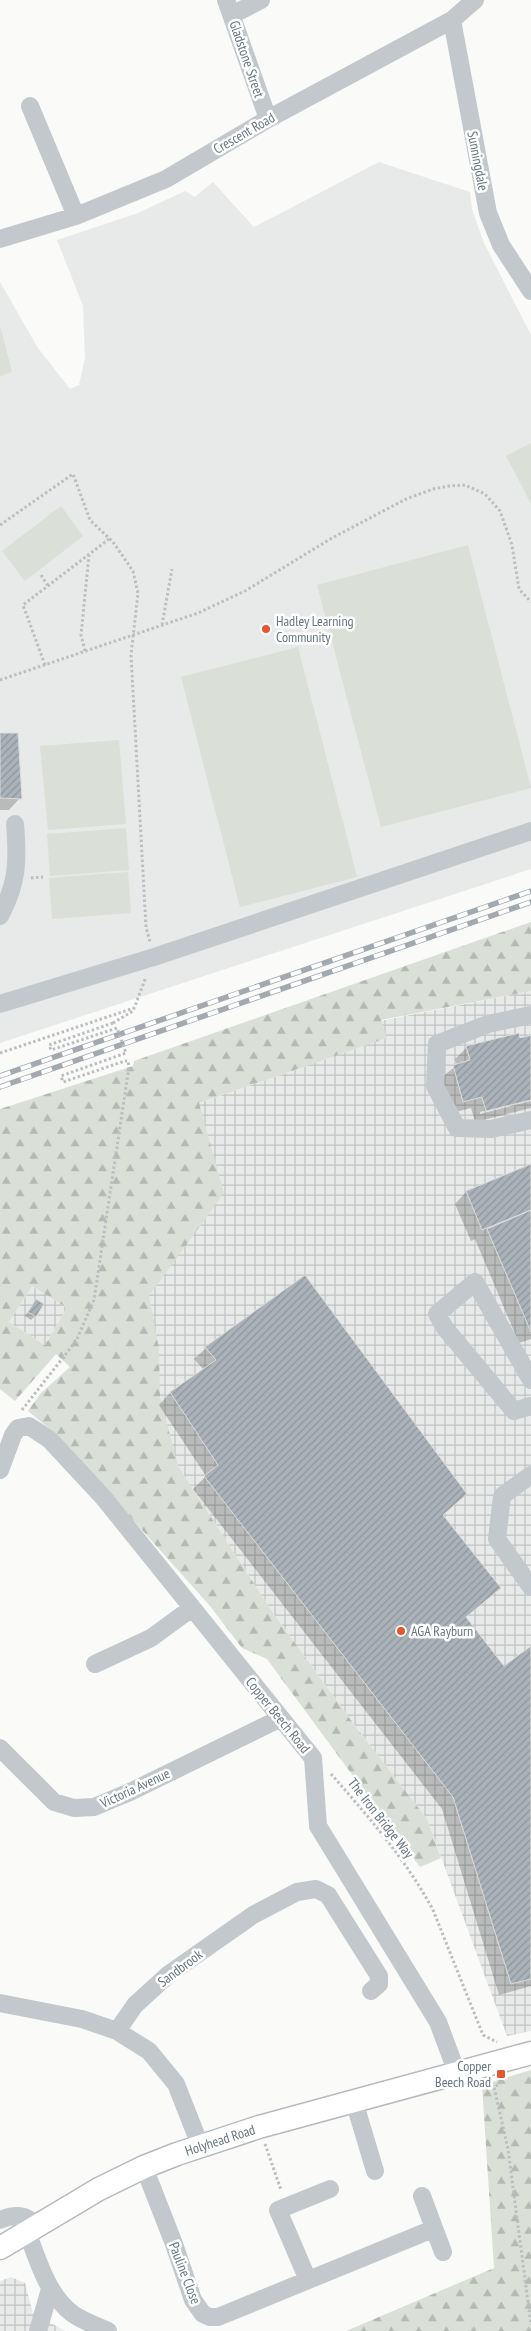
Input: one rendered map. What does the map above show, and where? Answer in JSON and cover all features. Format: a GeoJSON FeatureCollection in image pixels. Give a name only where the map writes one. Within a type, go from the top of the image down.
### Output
{"type":"FeatureCollection","features":[{"type":"Feature","properties":{"kind":"main road","name":"Holyhead Road"},"geometry":{"type":"LineString","coordinates":[[0,2248],[27,2224],[144,2167],[200,2145],[258,2127],[531,2053]]}},
{"type":"Feature","properties":{"kind":"street"},"geometry":{"type":"LineString","coordinates":[[229,8],[262,0]]}},
{"type":"Feature","properties":{"kind":"street","name":"Crescent Road"},"geometry":{"type":"LineString","coordinates":[[0,240],[76,216],[166,179],[268,119],[452,20],[475,0]]}},
{"type":"Feature","properties":{"kind":"street","name":"Gladstone Street"},"geometry":{"type":"LineString","coordinates":[[229,8],[268,119]]}},
{"type":"Feature","properties":{"kind":"street","name":"Sunningdale"},"geometry":{"type":"LineString","coordinates":[[452,20],[488,213],[502,245],[531,291]]}},
{"type":"Feature","properties":{"kind":"street"},"geometry":{"type":"LineString","coordinates":[[30,106],[76,216]]}},
{"type":"Feature","properties":{"kind":"street"},"geometry":{"type":"LineString","coordinates":[[0,916],[9,900],[18,860],[15,824]]}},
{"type":"Feature","properties":{"kind":"street"},"geometry":{"type":"LineString","coordinates":[[0,1004],[154,957],[531,831]]}},
{"type":"Feature","properties":{"kind":"street"},"geometry":{"type":"LineString","coordinates":[[531,1015],[488,1024],[437,1044],[435,1086],[457,1128],[490,1129],[531,1120]]}},
{"type":"Feature","properties":{"kind":"street"},"geometry":{"type":"LineString","coordinates":[[531,1380],[475,1282],[437,1314],[445,1328],[514,1411],[531,1406]]}},
{"type":"Feature","properties":{"kind":"street","name":"Copper Beech Road"},"geometry":{"type":"LineString","coordinates":[[0,1470],[13,1435],[18,1428],[28,1426],[50,1440],[103,1497],[313,1758],[318,1826],[438,2022],[457,2073]]}},
{"type":"Feature","properties":{"kind":"street"},"geometry":{"type":"LineString","coordinates":[[531,1476],[502,1496],[497,1538],[531,1587]]}},
{"type":"Feature","properties":{"kind":"street"},"geometry":{"type":"LineString","coordinates":[[95,1664],[150,1638],[192,1608]]}},
{"type":"Feature","properties":{"kind":"street","name":"Victoria Avenue"},"geometry":{"type":"LineString","coordinates":[[0,1748],[54,1802],[74,1808],[94,1806],[130,1792],[281,1718]]}},
{"type":"Feature","properties":{"kind":"street","name":"Sandbrook"},"geometry":{"type":"LineString","coordinates":[[118,2031],[135,2005],[170,1974],[252,1915],[297,1892],[316,1889],[328,1896],[379,1976],[379,1984],[371,1991]]}},
{"type":"Feature","properties":{"kind":"street"},"geometry":{"type":"LineString","coordinates":[[0,2003],[82,2019],[118,2031],[149,2051],[176,2084],[200,2145]]}},
{"type":"Feature","properties":{"kind":"street"},"geometry":{"type":"LineString","coordinates":[[354,2101],[375,2171]]}},
{"type":"Feature","properties":{"kind":"street","name":"Pauline Close"},"geometry":{"type":"LineString","coordinates":[[144,2167],[174,2244],[189,2292],[197,2308],[203,2314],[218,2317],[434,2228]]}},
{"type":"Feature","properties":{"kind":"street"},"geometry":{"type":"LineString","coordinates":[[308,2280],[283,2208],[330,2189]]}},
{"type":"Feature","properties":{"kind":"street"},"geometry":{"type":"LineString","coordinates":[[422,2196],[443,2252]]}},
{"type":"Feature","properties":{"kind":"street"},"geometry":{"type":"LineString","coordinates":[[0,2208],[27,2224],[50,2289],[62,2305],[73,2314],[108,2331]]}},
{"type":"Feature","properties":{"kind":"street"},"geometry":{"type":"LineString","coordinates":[[0,2220],[27,2224]]}},
{"type":"Feature","properties":{"kind":"street"},"geometry":{"type":"LineString","coordinates":[[38,2331],[50,2289]]}},
{"type":"Feature","properties":{"kind":"path"},"geometry":{"type":"LineString","coordinates":[[0,525],[72,474],[90,520],[109,539],[132,571],[138,593],[131,655],[146,917],[158,970],[147,975],[133,1012],[113,1023],[49,1044],[51,1050],[117,1028],[126,1053],[61,1076],[63,1082],[125,1061],[128,1061],[129,1067],[94,1300],[76,1341],[25,1404]]}},
{"type":"Feature","properties":{"kind":"path"},"geometry":{"type":"LineString","coordinates":[[0,680],[198,613],[245,591],[332,538],[406,499],[433,489],[449,486],[465,486],[485,494],[500,511],[512,545],[519,589],[531,602]]}},
{"type":"Feature","properties":{"kind":"path"},"geometry":{"type":"LineString","coordinates":[[45,664],[23,605],[109,539]]}},
{"type":"Feature","properties":{"kind":"path"},"geometry":{"type":"LineString","coordinates":[[85,651],[81,635],[89,554]]}},
{"type":"Feature","properties":{"kind":"path"},"geometry":{"type":"LineString","coordinates":[[162,626],[172,569]]}},
{"type":"Feature","properties":{"kind":"path"},"geometry":{"type":"LineString","coordinates":[[41,575],[48,586]]}},
{"type":"Feature","properties":{"kind":"path"},"geometry":{"type":"LineString","coordinates":[[0,1052],[135,1008]]}},
{"type":"Feature","properties":{"kind":"path","name":"The Iron Bridge Way"},"geometry":{"type":"LineString","coordinates":[[314,1765],[324,1765],[355,1801],[424,1893],[433,1910],[483,2035]]}},
{"type":"Feature","properties":{"kind":"path"},"geometry":{"type":"LineString","coordinates":[[494,2087],[508,2149],[531,2325]]}},
{"type":"Feature","properties":{"kind":"path"},"geometry":{"type":"LineString","coordinates":[[258,2127],[283,2208]]}},
{"type":"Feature","properties":{"kind":"shaded area","name":"Hadley Learning Community"},"geometry":{"type":"Polygon","coordinates":[[[379,162],[470,192],[472,209],[484,243],[531,335],[531,869],[0,1043],[0,282],[38,348],[70,389],[79,385],[85,358],[83,306],[57,240],[138,213],[185,191],[195,197],[213,182],[254,227],[379,162]]]}},
{"type":"Feature","properties":{"kind":"shaded area"},"geometry":{"type":"Polygon","coordinates":[[[531,991],[531,2031],[507,2036],[427,1819],[356,1727],[273,1613],[178,1466],[107,1299],[125,1129],[386,1038],[380,1021],[531,991]]]}},
{"type":"Feature","properties":{"kind":"shaded area"},"geometry":{"type":"Polygon","coordinates":[[[32,1286],[67,1308],[45,1345],[9,1322],[32,1286]]]}},
{"type":"Feature","properties":{"kind":"shaded area"},"geometry":{"type":"Polygon","coordinates":[[[11,2277],[25,2283],[33,2313],[65,2331],[0,2331],[0,2281],[11,2277]]]}},
{"type":"Feature","properties":{"kind":"green space"},"geometry":{"type":"Polygon","coordinates":[[[0,326],[12,372],[0,376],[0,326]]]}},
{"type":"Feature","properties":{"kind":"green space"},"geometry":{"type":"Polygon","coordinates":[[[531,443],[531,504],[506,456],[531,443]]]}},
{"type":"Feature","properties":{"kind":"green space"},"geometry":{"type":"Polygon","coordinates":[[[61,506],[83,536],[25,581],[2,551],[61,506]]]}},
{"type":"Feature","properties":{"kind":"green space"},"geometry":{"type":"Polygon","coordinates":[[[468,545],[531,788],[381,827],[317,585],[468,545]]]}},
{"type":"Feature","properties":{"kind":"green space"},"geometry":{"type":"Polygon","coordinates":[[[298,647],[357,877],[240,907],[181,677],[298,647]]]}},
{"type":"Feature","properties":{"kind":"green space"},"geometry":{"type":"Polygon","coordinates":[[[119,740],[126,824],[48,830],[40,746],[119,740]]]}},
{"type":"Feature","properties":{"kind":"green space"},"geometry":{"type":"Polygon","coordinates":[[[126,828],[129,870],[50,876],[47,834],[126,828]]]}},
{"type":"Feature","properties":{"kind":"green space"},"geometry":{"type":"Polygon","coordinates":[[[128,872],[131,913],[52,919],[49,878],[128,872]]]}},
{"type":"Feature","properties":{"kind":"green space"},"geometry":{"type":"Polygon","coordinates":[[[531,922],[531,991],[381,1020],[387,1038],[199,1103],[224,1193],[149,1296],[159,1349],[160,1397],[178,1466],[273,1613],[356,1727],[427,1819],[441,1858],[420,1867],[267,1659],[242,1648],[210,1606],[58,1436],[28,1411],[40,1394],[70,1367],[56,1354],[15,1401],[0,1389],[0,1109],[133,1066],[134,1061],[531,922]],[[32,1286],[9,1322],[45,1345],[67,1308],[32,1286]]]}},
{"type":"Feature","properties":{"kind":"green space"},"geometry":{"type":"Polygon","coordinates":[[[531,2070],[531,2331],[346,2331],[494,2268],[482,2085],[531,2070]]]}},
{"type":"Feature","properties":{"kind":"building"},"geometry":{"type":"Polygon","coordinates":[[[0,733],[18,733],[22,799],[0,798],[0,733]]]}},
{"type":"Feature","properties":{"kind":"building"},"geometry":{"type":"Polygon","coordinates":[[[519,1033],[520,1038],[531,1035],[531,1100],[486,1111],[482,1097],[463,1102],[453,1065],[470,1060],[466,1046],[519,1033]]]}},
{"type":"Feature","properties":{"kind":"building"},"geometry":{"type":"Polygon","coordinates":[[[531,1164],[531,1210],[482,1230],[466,1191],[531,1164]]]}},
{"type":"Feature","properties":{"kind":"building"},"geometry":{"type":"Polygon","coordinates":[[[531,1210],[531,1332],[487,1229],[531,1210]]]}},
{"type":"Feature","properties":{"kind":"building","name":"AGA Rayburn"},"geometry":{"type":"Polygon","coordinates":[[[305,1275],[467,1494],[443,1515],[501,1588],[466,1617],[504,1666],[531,1646],[531,1979],[511,1984],[453,1797],[204,1476],[218,1465],[170,1392],[216,1360],[205,1347],[305,1275]]]}},
{"type":"Feature","properties":{"kind":"building"},"geometry":{"type":"Polygon","coordinates":[[[36,1299],[44,1304],[36,1317],[28,1312],[36,1299]]]}},
{"type":"Feature","properties":{"kind":"railway"},"geometry":{"type":"LineString","coordinates":[[0,1076],[531,891]]}},
{"type":"Feature","properties":{"kind":"railway"},"geometry":{"type":"LineString","coordinates":[[0,1087],[531,902]]}},
{"type":"Feature","properties":{"kind":"place","name":"Hadley Learning Community"},"geometry":{"type":"Point","coordinates":[266,629]}},
{"type":"Feature","properties":{"kind":"place","name":"AGA Rayburn"},"geometry":{"type":"Point","coordinates":[401,1631]}},
{"type":"Feature","properties":{"kind":"place","name":"Copper Beech Road"},"geometry":{"type":"Point","coordinates":[501,2074]}}]}
